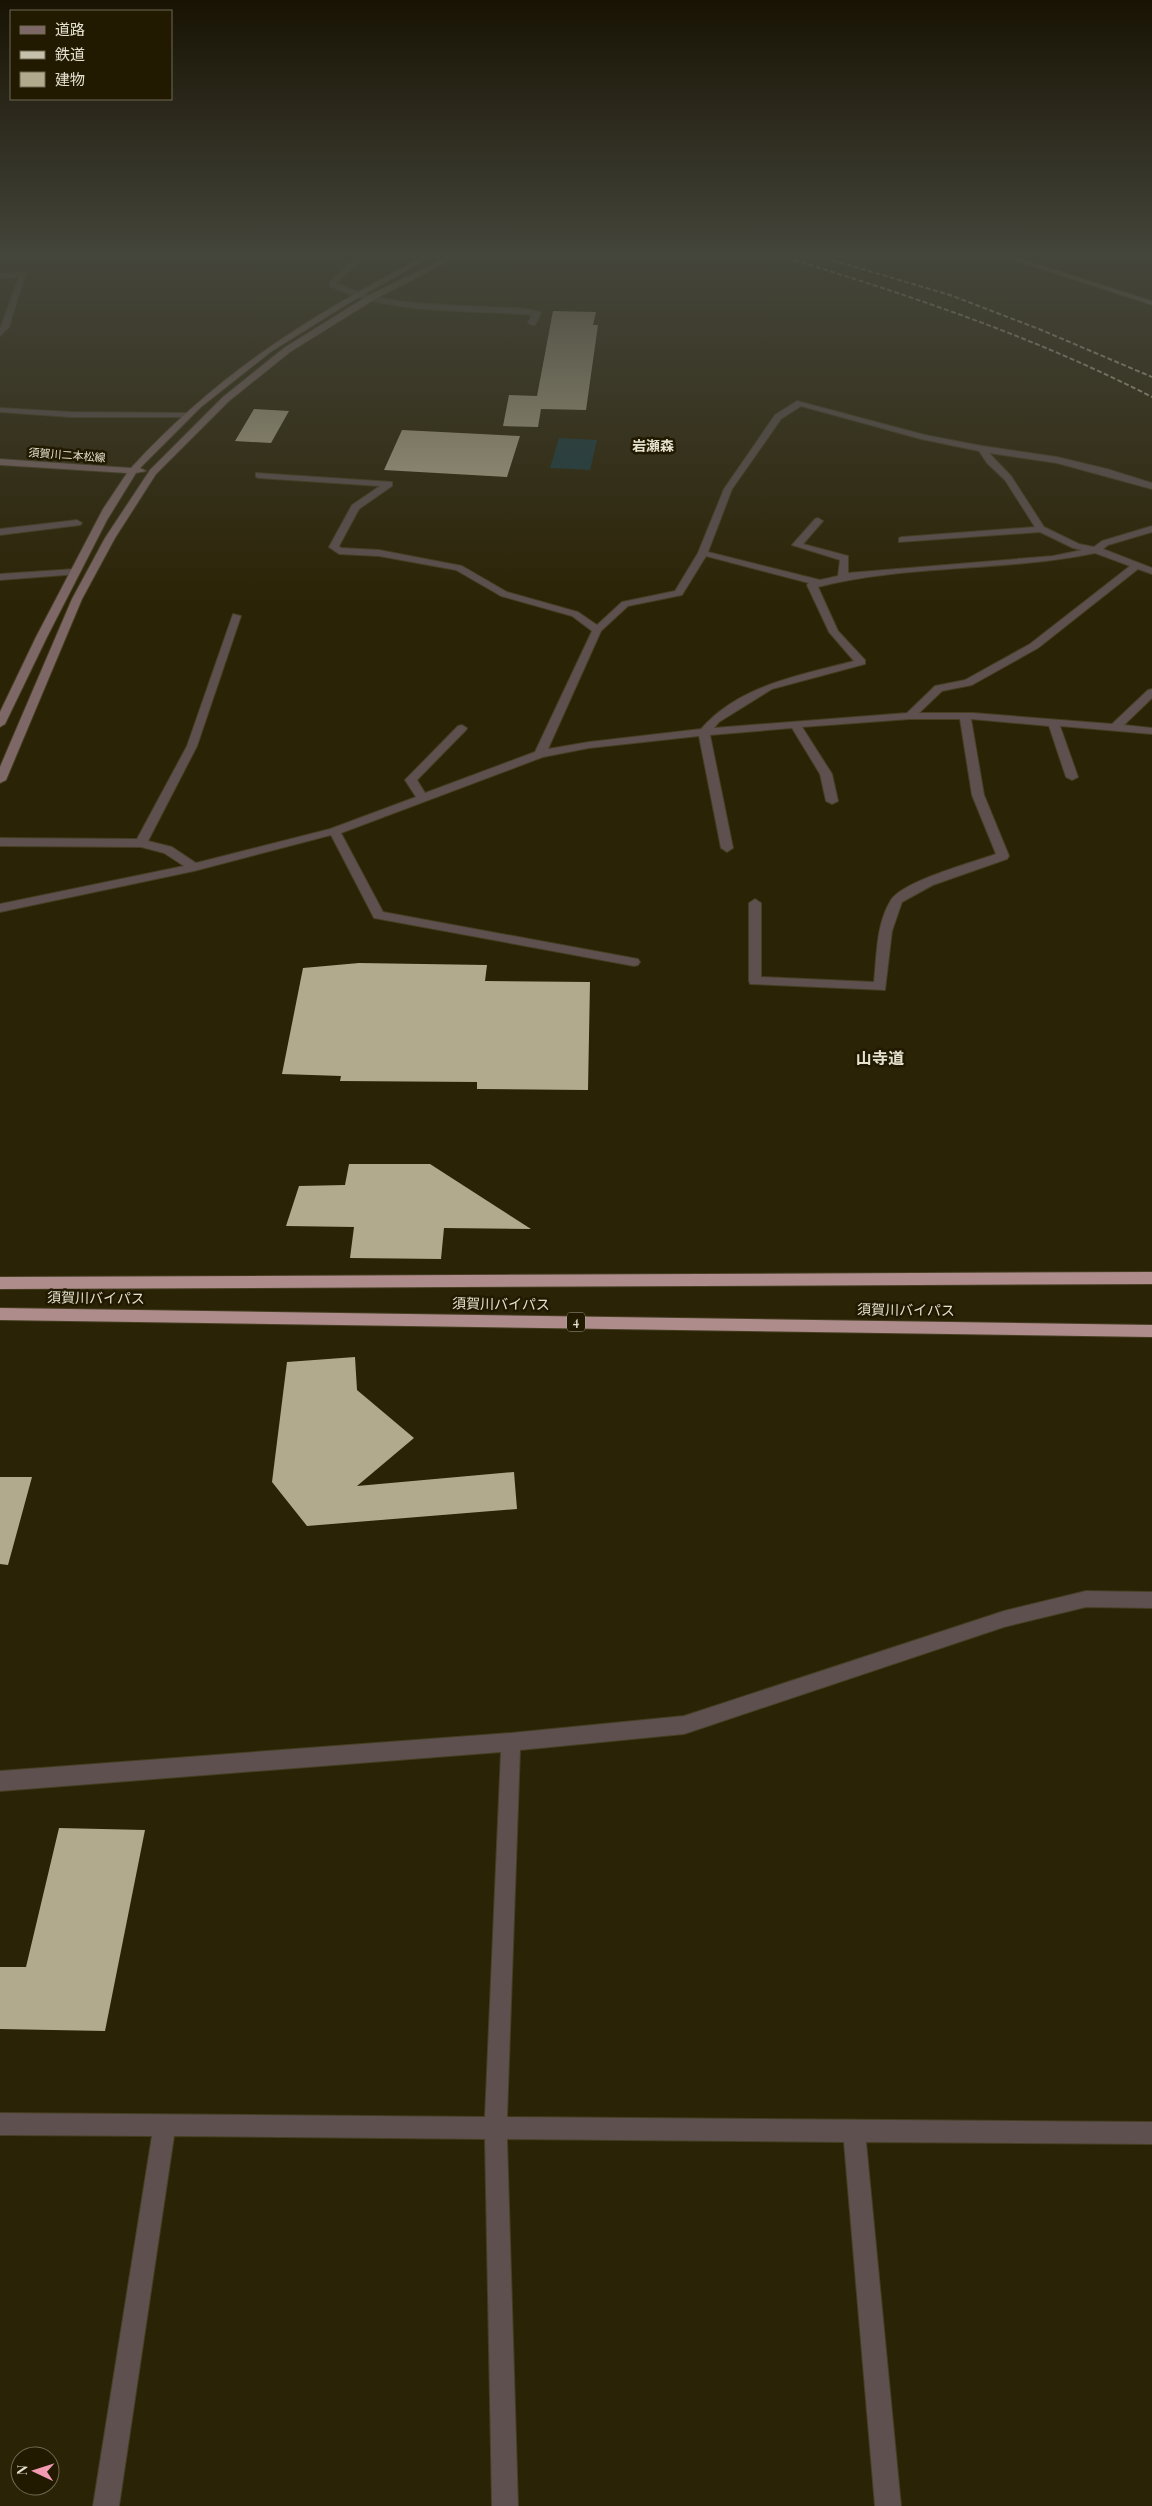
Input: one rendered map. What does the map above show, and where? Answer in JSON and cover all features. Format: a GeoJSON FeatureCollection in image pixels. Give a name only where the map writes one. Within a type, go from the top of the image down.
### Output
{"type":"FeatureCollection","features":[{"type":"Feature","properties":{"kind":"highway","name":"須賀川バイパス"},"geometry":{"type":"LineString","coordinates":[[0,1283],[1152,1278]]}},
{"type":"Feature","properties":{"kind":"highway","name":"須賀川バイパス"},"geometry":{"type":"LineString","coordinates":[[0,1314],[1152,1331]]}},
{"type":"Feature","properties":{"kind":"main road"},"geometry":{"type":"LineString","coordinates":[[0,724],[75,572],[107,512],[133,470],[200,403],[235,375]]}},
{"type":"Feature","properties":{"kind":"main road"},"geometry":{"type":"LineString","coordinates":[[0,780],[77,599],[110,538],[153,472],[226,399],[256,375]]}},
{"type":"Feature","properties":{"kind":"main road","name":"須賀川二本松線"},"geometry":{"type":"LineString","coordinates":[[0,462],[153,472]]}},
{"type":"Feature","properties":{"kind":"street"},"geometry":{"type":"LineString","coordinates":[[540,754],[596,630],[625,604],[679,593],[703,553],[728,489],[778,418],[800,402],[924,437],[982,449],[1057,460],[1104,471],[1152,486]]}},
{"type":"Feature","properties":{"kind":"street"},"geometry":{"type":"LineString","coordinates":[[0,410],[36,414],[151,417],[188,415]]}},
{"type":"Feature","properties":{"kind":"street"},"geometry":{"type":"LineString","coordinates":[[982,449],[990,461],[1008,478],[1041,529]]}},
{"type":"Feature","properties":{"kind":"street"},"geometry":{"type":"LineString","coordinates":[[259,476],[389,484],[355,508],[334,547],[340,550],[379,553],[459,568],[504,594],[575,614],[596,630]]}},
{"type":"Feature","properties":{"kind":"street"},"geometry":{"type":"LineString","coordinates":[[818,521],[796,545],[845,558],[843,577]]}},
{"type":"Feature","properties":{"kind":"street"},"geometry":{"type":"LineString","coordinates":[[0,532],[77,523]]}},
{"type":"Feature","properties":{"kind":"street"},"geometry":{"type":"LineString","coordinates":[[902,540],[1041,529],[1076,546],[1096,550],[1152,571]]}},
{"type":"Feature","properties":{"kind":"street"},"geometry":{"type":"LineString","coordinates":[[704,733],[715,720],[768,688],[862,662],[834,632],[812,585],[857,574],[1053,558],[1096,550],[1105,543],[1152,529]]}},
{"type":"Feature","properties":{"kind":"street"},"geometry":{"type":"LineString","coordinates":[[703,553],[820,583]]}},
{"type":"Feature","properties":{"kind":"street"},"geometry":{"type":"LineString","coordinates":[[910,716],[939,688],[968,683],[1034,646],[1136,566]]}},
{"type":"Feature","properties":{"kind":"street"},"geometry":{"type":"LineString","coordinates":[[0,577],[75,572]]}},
{"type":"Feature","properties":{"kind":"street"},"geometry":{"type":"LineString","coordinates":[[141,843],[192,746],[236,616]]}},
{"type":"Feature","properties":{"kind":"street"},"geometry":{"type":"LineString","coordinates":[[1115,728],[1152,692]]}},
{"type":"Feature","properties":{"kind":"street"},"geometry":{"type":"LineString","coordinates":[[0,908],[194,867],[334,831],[540,754],[589,745],[704,733],[910,716],[965,716],[1152,731]]}},
{"type":"Feature","properties":{"kind":"street"},"geometry":{"type":"LineString","coordinates":[[755,903],[755,982],[880,986],[888,922],[898,898],[920,886],[1003,856],[978,795],[965,716]]}},
{"type":"Feature","properties":{"kind":"street"},"geometry":{"type":"LineString","coordinates":[[1053,723],[1072,777]]}},
{"type":"Feature","properties":{"kind":"street"},"geometry":{"type":"LineString","coordinates":[[796,726],[826,774],[832,800]]}},
{"type":"Feature","properties":{"kind":"street"},"geometry":{"type":"LineString","coordinates":[[423,799],[411,780],[462,728]]}},
{"type":"Feature","properties":{"kind":"street"},"geometry":{"type":"LineString","coordinates":[[704,733],[727,848]]}},
{"type":"Feature","properties":{"kind":"street"},"geometry":{"type":"LineString","coordinates":[[334,831],[378,915],[634,962]]}},
{"type":"Feature","properties":{"kind":"street"},"geometry":{"type":"LineString","coordinates":[[0,842],[141,843],[168,850],[194,867]]}},
{"type":"Feature","properties":{"kind":"street"},"geometry":{"type":"LineString","coordinates":[[0,1781],[511,1742],[684,1725],[1004,1619],[1086,1599],[1152,1600]]}},
{"type":"Feature","properties":{"kind":"street"},"geometry":{"type":"LineString","coordinates":[[505,2506],[496,2129],[511,1742]]}},
{"type":"Feature","properties":{"kind":"street"},"geometry":{"type":"LineString","coordinates":[[0,2124],[1152,2134]]}},
{"type":"Feature","properties":{"kind":"street"},"geometry":{"type":"LineString","coordinates":[[106,2506],[165,2126]]}},
{"type":"Feature","properties":{"kind":"street"},"geometry":{"type":"LineString","coordinates":[[854,2132],[888,2506]]}},
{"type":"Feature","properties":{"kind":"water"},"geometry":{"type":"Polygon","coordinates":[[[559,438],[597,440],[590,470],[550,468],[559,438]]]}},
{"type":"Feature","properties":{"kind":"building"},"geometry":{"type":"Polygon","coordinates":[[[541,375],[591,375],[586,410],[541,409],[538,427],[503,426],[509,395],[537,396],[541,375]]]}},
{"type":"Feature","properties":{"kind":"building"},"geometry":{"type":"Polygon","coordinates":[[[254,409],[289,411],[271,443],[235,441],[254,409]]]}},
{"type":"Feature","properties":{"kind":"building"},"geometry":{"type":"Polygon","coordinates":[[[402,430],[520,436],[507,477],[384,470],[402,430]]]}},
{"type":"Feature","properties":{"kind":"building"},"geometry":{"type":"Polygon","coordinates":[[[359,963],[487,965],[485,981],[590,982],[588,1090],[477,1089],[477,1082],[340,1081],[341,1076],[282,1074],[303,968],[359,963]]]}},
{"type":"Feature","properties":{"kind":"building"},"geometry":{"type":"Polygon","coordinates":[[[349,1164],[430,1164],[531,1229],[444,1228],[441,1259],[350,1258],[354,1227],[286,1226],[299,1186],[345,1185],[349,1164]]]}},
{"type":"Feature","properties":{"kind":"building"},"geometry":{"type":"Polygon","coordinates":[[[355,1357],[357,1390],[414,1438],[357,1486],[514,1472],[517,1509],[307,1526],[272,1482],[287,1362],[355,1357]]]}},
{"type":"Feature","properties":{"kind":"building"},"geometry":{"type":"Polygon","coordinates":[[[0,1477],[32,1477],[8,1565],[0,1564],[0,1477]]]}},
{"type":"Feature","properties":{"kind":"building"},"geometry":{"type":"Polygon","coordinates":[[[59,1828],[145,1830],[105,2031],[0,2029],[0,1967],[26,1967],[59,1828]]]}},
{"type":"Feature","properties":{"kind":"railway"},"geometry":{"type":"LineString","coordinates":[[1108,375],[1152,397]]}},
{"type":"Feature","properties":{"kind":"railway"},"geometry":{"type":"LineString","coordinates":[[1147,375],[1152,377]]}},
{"type":"Feature","properties":{"kind":"district","name":"岩瀬森"},"geometry":{"type":"Point","coordinates":[653,446]}},
{"type":"Feature","properties":{"kind":"district","name":"山寺道"},"geometry":{"type":"Point","coordinates":[880,1058]}}]}
